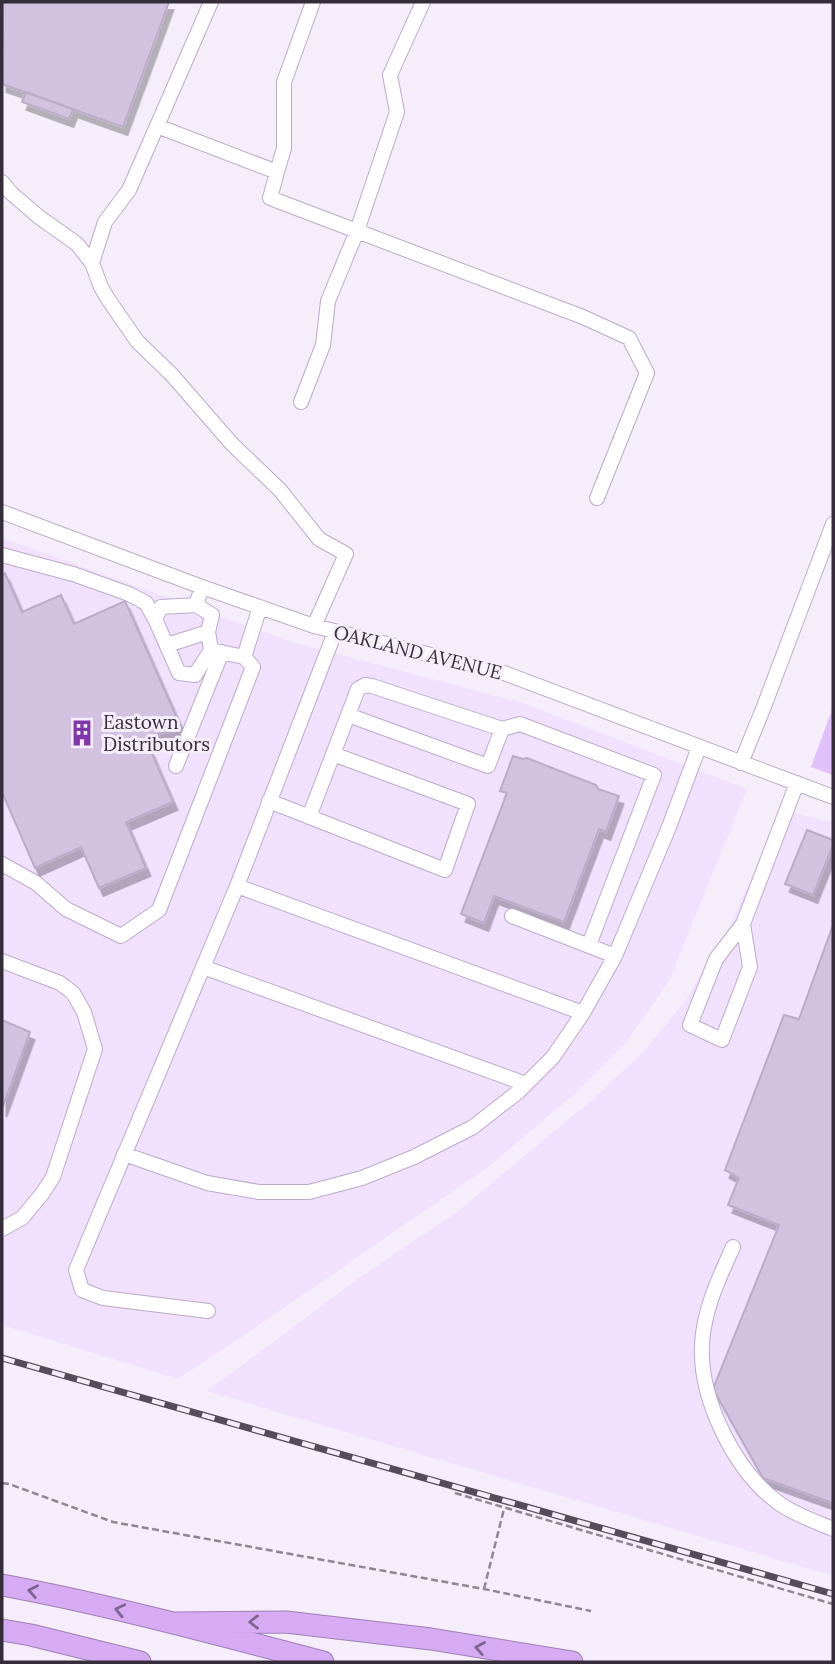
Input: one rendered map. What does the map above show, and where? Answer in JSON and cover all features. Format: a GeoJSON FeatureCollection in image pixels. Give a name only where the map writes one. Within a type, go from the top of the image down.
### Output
{"type":"FeatureCollection","features":[{"type":"Feature","properties":{"kind":"highway"},"geometry":{"type":"LineString","coordinates":[[2,1585],[176,1623],[323,1662]]}},
{"type":"Feature","properties":{"kind":"highway"},"geometry":{"type":"LineString","coordinates":[[176,1623],[286,1622],[431,1639],[572,1662]]}},
{"type":"Feature","properties":{"kind":"highway"},"geometry":{"type":"LineString","coordinates":[[2,1629],[140,1662]]}},
{"type":"Feature","properties":{"kind":"highway"},"geometry":{"type":"LineString","coordinates":[[31,1635],[94,1662]]}},
{"type":"Feature","properties":{"kind":"street"},"geometry":{"type":"LineString","coordinates":[[92,263],[105,222],[129,190],[211,2]]}},
{"type":"Feature","properties":{"kind":"street"},"geometry":{"type":"LineString","coordinates":[[313,2],[284,82],[284,148],[270,198],[583,317],[629,338],[647,373],[597,498]]}},
{"type":"Feature","properties":{"kind":"street"},"geometry":{"type":"LineString","coordinates":[[301,402],[323,345],[328,301],[357,231],[397,112],[390,75],[423,2]]}},
{"type":"Feature","properties":{"kind":"street"},"geometry":{"type":"LineString","coordinates":[[157,125],[277,172]]}},
{"type":"Feature","properties":{"kind":"street"},"geometry":{"type":"LineString","coordinates":[[2,182],[38,216],[77,244],[92,263],[101,287],[137,341],[172,375],[232,444],[280,490],[320,539],[346,554],[314,626]]}},
{"type":"Feature","properties":{"kind":"street","name":"OAKLAND AVENUE"},"geometry":{"type":"LineString","coordinates":[[2,512],[314,626],[504,673],[832,794]]}},
{"type":"Feature","properties":{"kind":"street"},"geometry":{"type":"LineString","coordinates":[[741,762],[833,524]]}},
{"type":"Feature","properties":{"kind":"street"},"geometry":{"type":"LineString","coordinates":[[2,555],[73,574],[146,603],[179,673],[195,674],[217,651]]}},
{"type":"Feature","properties":{"kind":"street"},"geometry":{"type":"LineString","coordinates":[[196,605],[202,587]]}},
{"type":"Feature","properties":{"kind":"street"},"geometry":{"type":"LineString","coordinates":[[155,619],[161,607],[196,605],[212,615],[208,632],[217,651],[176,766]]}},
{"type":"Feature","properties":{"kind":"street"},"geometry":{"type":"LineString","coordinates":[[244,656],[260,607]]}},
{"type":"Feature","properties":{"kind":"street"},"geometry":{"type":"LineString","coordinates":[[167,645],[208,632]]}},
{"type":"Feature","properties":{"kind":"street"},"geometry":{"type":"LineString","coordinates":[[208,1311],[103,1298],[82,1290],[76,1270],[237,886],[335,632]]}},
{"type":"Feature","properties":{"kind":"street"},"geometry":{"type":"LineString","coordinates":[[2,864],[36,883],[66,909],[121,936],[159,910],[253,667],[244,656],[217,651]]}},
{"type":"Feature","properties":{"kind":"street"},"geometry":{"type":"LineString","coordinates":[[309,817],[358,690],[365,685],[502,729],[520,724],[654,775],[589,946]]}},
{"type":"Feature","properties":{"kind":"street"},"geometry":{"type":"LineString","coordinates":[[348,715],[488,766],[502,729]]}},
{"type":"Feature","properties":{"kind":"street"},"geometry":{"type":"LineString","coordinates":[[124,1154],[207,1183],[259,1192],[309,1192],[362,1178],[414,1157],[473,1127],[526,1084],[552,1057],[583,1013],[615,956],[699,747]]}},
{"type":"Feature","properties":{"kind":"street"},"geometry":{"type":"LineString","coordinates":[[269,801],[445,870],[468,804],[333,754]]}},
{"type":"Feature","properties":{"kind":"street"},"geometry":{"type":"LineString","coordinates":[[743,924],[750,967],[722,1040],[690,1025],[716,959],[743,924],[797,783]]}},
{"type":"Feature","properties":{"kind":"street"},"geometry":{"type":"LineString","coordinates":[[237,886],[583,1013]]}},
{"type":"Feature","properties":{"kind":"street"},"geometry":{"type":"LineString","coordinates":[[512,916],[615,956]]}},
{"type":"Feature","properties":{"kind":"street"},"geometry":{"type":"LineString","coordinates":[[2,961],[60,983],[73,993],[84,1012],[95,1049],[53,1177],[22,1218],[2,1229]]}},
{"type":"Feature","properties":{"kind":"street"},"geometry":{"type":"LineString","coordinates":[[203,967],[526,1084]]}},
{"type":"Feature","properties":{"kind":"street"},"geometry":{"type":"LineString","coordinates":[[733,1247],[713,1292],[702,1345],[708,1392],[716,1415],[735,1454],[747,1473],[761,1487],[777,1502],[798,1515],[833,1529]]}},
{"type":"Feature","properties":{"kind":"path"},"geometry":{"type":"LineString","coordinates":[[2,1483],[113,1522],[591,1611]]}},
{"type":"Feature","properties":{"kind":"path"},"geometry":{"type":"LineString","coordinates":[[455,1493],[833,1604]]}},
{"type":"Feature","properties":{"kind":"path"},"geometry":{"type":"LineString","coordinates":[[484,1589],[504,1509]]}},
{"type":"Feature","properties":{"kind":"shaded area"},"geometry":{"type":"Polygon","coordinates":[[[2,538],[292,642],[523,703],[747,789],[669,981],[625,1044],[579,1090],[488,1167],[178,1379],[2,1325],[2,538]]]}},
{"type":"Feature","properties":{"kind":"shaded area"},"geometry":{"type":"Polygon","coordinates":[[[833,707],[833,775],[811,767],[833,707]]]}},
{"type":"Feature","properties":{"kind":"shaded area"},"geometry":{"type":"Polygon","coordinates":[[[781,810],[833,822],[833,1576],[207,1391],[359,1278],[457,1212],[599,1094],[645,1050],[685,1001],[728,930],[781,810]]]}},
{"type":"Feature","properties":{"kind":"building"},"geometry":{"type":"Polygon","coordinates":[[[3,2],[169,2],[123,127],[2,84],[3,2]]]}},
{"type":"Feature","properties":{"kind":"building"},"geometry":{"type":"Polygon","coordinates":[[[26,92],[73,109],[69,119],[22,102],[26,92]]]}},
{"type":"Feature","properties":{"kind":"building","name":"Eastown Distributors"},"geometry":{"type":"Polygon","coordinates":[[[5,573],[22,612],[61,595],[74,624],[125,601],[180,725],[146,740],[173,802],[126,822],[146,868],[99,888],[81,847],[35,868],[2,792],[2,575],[5,573]]]}},
{"type":"Feature","properties":{"kind":"building"},"geometry":{"type":"Polygon","coordinates":[[[513,756],[527,758],[619,796],[606,832],[599,829],[564,922],[494,896],[484,923],[461,914],[507,793],[500,791],[513,756]]]}},
{"type":"Feature","properties":{"kind":"building"},"geometry":{"type":"Polygon","coordinates":[[[807,830],[833,840],[813,895],[785,884],[807,830]]]}},
{"type":"Feature","properties":{"kind":"building"},"geometry":{"type":"Polygon","coordinates":[[[833,925],[833,1503],[763,1478],[713,1389],[779,1225],[728,1205],[739,1178],[725,1170],[784,1015],[799,1019],[833,925]]]}},
{"type":"Feature","properties":{"kind":"building"},"geometry":{"type":"Polygon","coordinates":[[[2,1020],[30,1032],[2,1109],[2,1020]]]}},
{"type":"Feature","properties":{"kind":"railway"},"geometry":{"type":"LineString","coordinates":[[2,1358],[833,1594]]}},
{"type":"Feature","properties":{"kind":"place","name":"Eastown Distributors"},"geometry":{"type":"Point","coordinates":[82,733]}}]}
